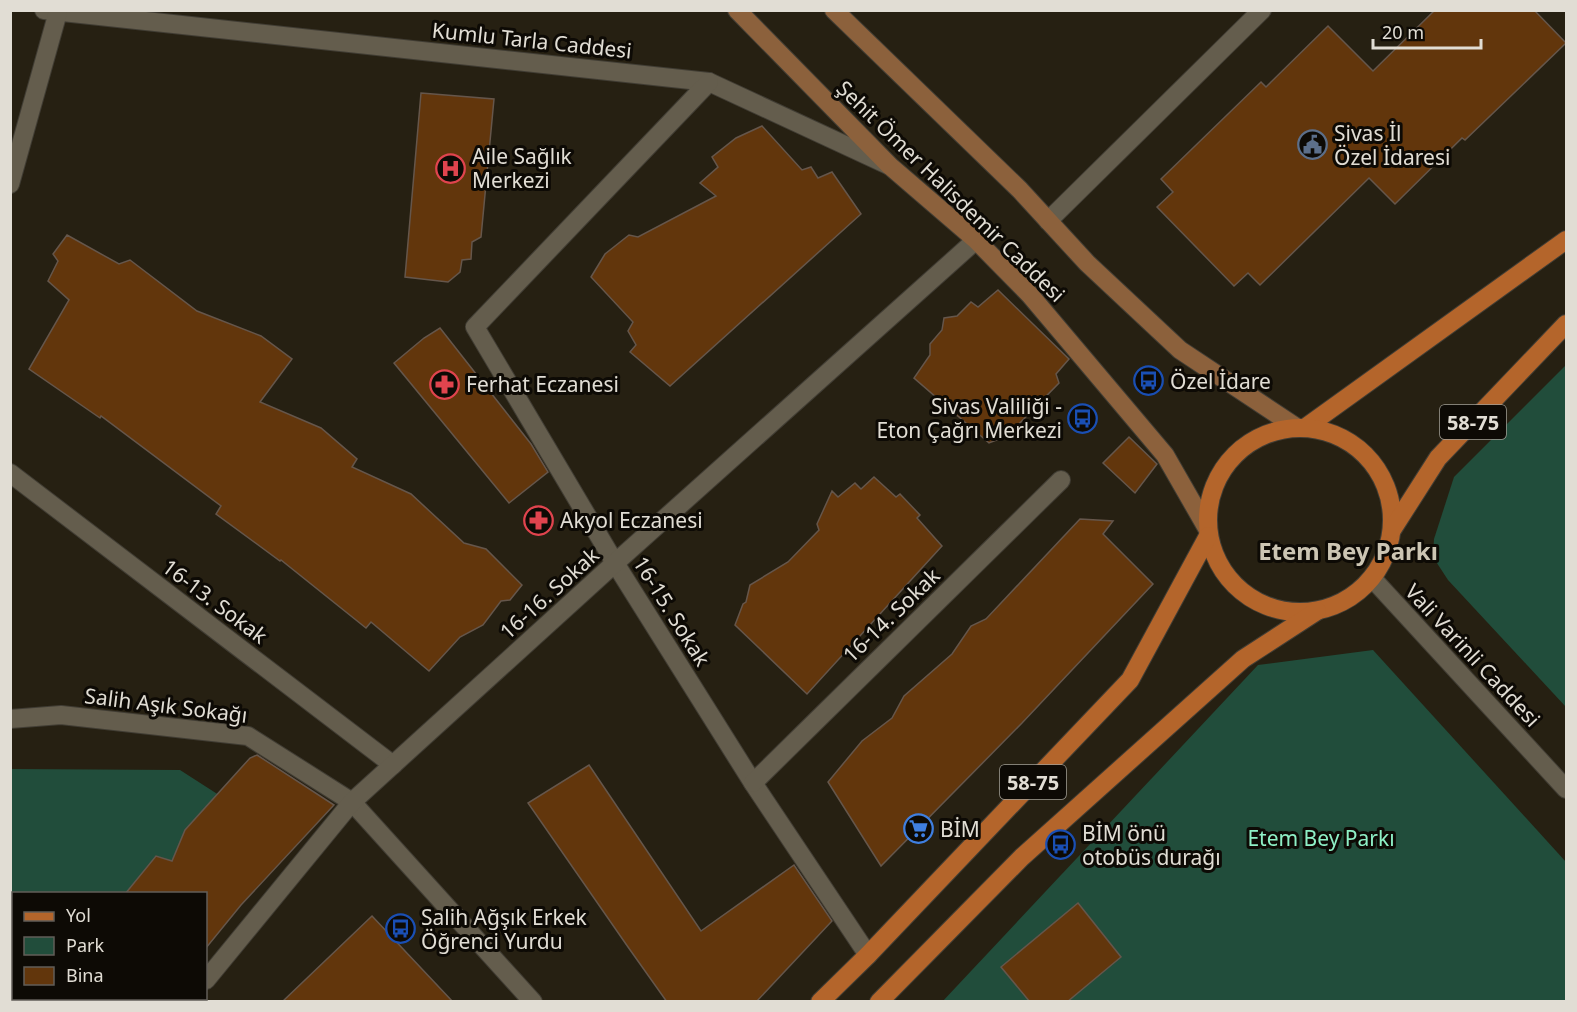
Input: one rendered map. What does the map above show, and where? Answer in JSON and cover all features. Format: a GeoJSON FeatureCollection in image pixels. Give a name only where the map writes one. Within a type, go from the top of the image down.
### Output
{"type":"FeatureCollection","features":[{"type":"Feature","properties":{"kind":"main road","name":"Şehit Ömer Halisdemir Caddesi"},"geometry":{"type":"LineString","coordinates":[[737,10],[890,165],[976,240],[1030,295],[1165,455],[1208,533]]}},
{"type":"Feature","properties":{"kind":"main road","name":"Şehit Ömer Halisdemir Caddesi"},"geometry":{"type":"LineString","coordinates":[[834,10],[1020,190],[1087,263],[1180,350],[1301,427]]}},
{"type":"Feature","properties":{"kind":"main road"},"geometry":{"type":"LineString","coordinates":[[1301,427],[1566,240]]}},
{"type":"Feature","properties":{"kind":"main road","name":"58-75"},"geometry":{"type":"LineString","coordinates":[[1392,530],[1438,458],[1566,324]]}},
{"type":"Feature","properties":{"kind":"main road"},"geometry":{"type":"LineString","coordinates":[[1301,427],[1335,434],[1361,450],[1380,472],[1391,500],[1392,530],[1385,555],[1372,578],[1356,593],[1337,604],[1317,611],[1288,611],[1260,603],[1236,587],[1218,563],[1208,533],[1209,500],[1220,471],[1241,449],[1267,434],[1301,427]]}},
{"type":"Feature","properties":{"kind":"main road","name":"58-75"},"geometry":{"type":"LineString","coordinates":[[820,1002],[868,955],[1130,680],[1208,533]]}},
{"type":"Feature","properties":{"kind":"main road","name":"58-75"},"geometry":{"type":"LineString","coordinates":[[879,1002],[1022,857],[1243,658],[1317,611]]}},
{"type":"Feature","properties":{"kind":"street"},"geometry":{"type":"LineString","coordinates":[[1048,220],[1262,10]]}},
{"type":"Feature","properties":{"kind":"street","name":"Kumlu Tarla Caddesi"},"geometry":{"type":"LineString","coordinates":[[51,11],[709,82],[890,165]]}},
{"type":"Feature","properties":{"kind":"street"},"geometry":{"type":"LineString","coordinates":[[10,184],[51,11]]}},
{"type":"Feature","properties":{"kind":"street","name":"16-15. Sokak"},"geometry":{"type":"LineString","coordinates":[[709,82],[475,327],[615,563],[753,783],[868,955]]}},
{"type":"Feature","properties":{"kind":"street","name":"16-16. Sokak"},"geometry":{"type":"LineString","coordinates":[[207,979],[352,802],[976,240]]}},
{"type":"Feature","properties":{"kind":"street","name":"16-13. Sokak"},"geometry":{"type":"LineString","coordinates":[[10,472],[393,765]]}},
{"type":"Feature","properties":{"kind":"street","name":"16-14. Sokak"},"geometry":{"type":"LineString","coordinates":[[753,783],[1061,480]]}},
{"type":"Feature","properties":{"kind":"street","name":"Vali Varinli Caddesi"},"geometry":{"type":"LineString","coordinates":[[1372,578],[1566,789]]}},
{"type":"Feature","properties":{"kind":"street","name":"Salih Aşık Sokağı"},"geometry":{"type":"LineString","coordinates":[[10,719],[61,715],[248,735],[352,802],[533,1002]]}},
{"type":"Feature","properties":{"kind":"green space"},"geometry":{"type":"Polygon","coordinates":[[[1566,365],[1566,707],[1448,580],[1433,557],[1434,539],[1454,477],[1566,365]]]}},
{"type":"Feature","properties":{"kind":"green space","name":"Etem Bey Parkı"},"geometry":{"type":"Polygon","coordinates":[[[1373,650],[1566,862],[1566,1001],[942,1002],[1258,665],[1373,650]]]}},
{"type":"Feature","properties":{"kind":"green space"},"geometry":{"type":"Polygon","coordinates":[[[10,769],[180,770],[236,806],[146,892],[12,892],[12,1000],[34,1000],[11,1001],[10,769]]]}},
{"type":"Feature","properties":{"kind":"building","name":"Sivas İl Özel İdaresi"},"geometry":{"type":"Polygon","coordinates":[[[1435,10],[1534,10],[1566,43],[1465,140],[1462,138],[1395,204],[1369,178],[1260,285],[1248,273],[1234,286],[1157,207],[1173,192],[1161,179],[1261,82],[1266,87],[1328,26],[1373,71],[1435,10]]]}},
{"type":"Feature","properties":{"kind":"building","name":"Aile Sağlık Merkezi"},"geometry":{"type":"Polygon","coordinates":[[[421,93],[494,99],[481,237],[472,242],[471,259],[462,260],[460,272],[448,282],[405,277],[421,93]]]}},
{"type":"Feature","properties":{"kind":"building"},"geometry":{"type":"Polygon","coordinates":[[[762,126],[802,170],[811,167],[818,178],[832,172],[861,214],[670,386],[630,352],[636,345],[628,331],[633,322],[591,277],[605,254],[629,235],[638,237],[716,196],[700,183],[718,167],[712,157],[736,138],[762,126]]]}},
{"type":"Feature","properties":{"kind":"building"},"geometry":{"type":"Polygon","coordinates":[[[67,235],[119,264],[130,260],[197,311],[261,336],[292,359],[260,402],[321,428],[357,459],[352,467],[411,494],[464,543],[486,549],[522,585],[510,600],[501,601],[483,625],[460,637],[429,671],[371,622],[366,628],[281,560],[216,514],[221,506],[101,416],[100,418],[29,369],[69,300],[48,281],[58,261],[53,254],[67,235]]]}},
{"type":"Feature","properties":{"kind":"building"},"geometry":{"type":"Polygon","coordinates":[[[998,290],[1069,359],[1056,374],[1059,383],[1007,436],[989,443],[914,378],[930,355],[930,344],[942,330],[944,318],[957,316],[971,302],[978,307],[998,290]]]}},
{"type":"Feature","properties":{"kind":"building"},"geometry":{"type":"Polygon","coordinates":[[[440,328],[531,444],[548,472],[509,503],[394,363],[440,328]]]}},
{"type":"Feature","properties":{"kind":"building"},"geometry":{"type":"Polygon","coordinates":[[[1129,437],[1157,464],[1135,493],[1103,463],[1129,437]]]}},
{"type":"Feature","properties":{"kind":"building"},"geometry":{"type":"Polygon","coordinates":[[[874,477],[896,497],[900,494],[920,515],[917,518],[942,546],[807,694],[735,625],[743,604],[746,602],[750,585],[788,562],[819,530],[817,524],[832,491],[838,497],[855,483],[861,489],[874,477]]]}},
{"type":"Feature","properties":{"kind":"building"},"geometry":{"type":"Polygon","coordinates":[[[1080,519],[1113,521],[1103,534],[1153,584],[1022,723],[881,866],[828,782],[862,741],[892,718],[904,696],[952,654],[971,626],[986,619],[1080,519]]]}},
{"type":"Feature","properties":{"kind":"building"},"geometry":{"type":"Polygon","coordinates":[[[257,755],[334,805],[241,905],[207,947],[207,892],[127,892],[156,856],[172,861],[185,830],[250,758],[257,755]]]}},
{"type":"Feature","properties":{"kind":"building"},"geometry":{"type":"Polygon","coordinates":[[[589,765],[701,931],[794,865],[832,921],[756,1002],[667,1002],[628,947],[528,803],[589,765]]]}},
{"type":"Feature","properties":{"kind":"building"},"geometry":{"type":"Polygon","coordinates":[[[1078,903],[1121,957],[1067,1002],[1030,1002],[1001,967],[1078,903]]]}},
{"type":"Feature","properties":{"kind":"building"},"geometry":{"type":"Polygon","coordinates":[[[372,916],[453,1002],[282,1002],[372,916]]]}},
{"type":"Feature","properties":{"kind":"place","name":"Sivas İl Özel İdaresi"},"geometry":{"type":"Point","coordinates":[1313,145]}},
{"type":"Feature","properties":{"kind":"place","name":"Aile Sağlık Merkezi"},"geometry":{"type":"Point","coordinates":[451,168]}},
{"type":"Feature","properties":{"kind":"place","name":"Özel İdare"},"geometry":{"type":"Point","coordinates":[1149,381]}},
{"type":"Feature","properties":{"kind":"place","name":"Ferhat Eczanesi"},"geometry":{"type":"Point","coordinates":[445,384]}},
{"type":"Feature","properties":{"kind":"place","name":"Sivas Valiliği - Eton Çağrı Merkezi"},"geometry":{"type":"Point","coordinates":[1083,418]}},
{"type":"Feature","properties":{"kind":"place","name":"Akyol Eczanesi"},"geometry":{"type":"Point","coordinates":[539,520]}},
{"type":"Feature","properties":{"kind":"place","name":"BİM"},"geometry":{"type":"Point","coordinates":[919,829]}},
{"type":"Feature","properties":{"kind":"place","name":"BİM önü otobüs durağı"},"geometry":{"type":"Point","coordinates":[1061,845]}},
{"type":"Feature","properties":{"kind":"place","name":"Salih Ağşık Erkek Öğrenci Yurdu"},"geometry":{"type":"Point","coordinates":[400,929]}},
{"type":"Feature","properties":{"kind":"district","name":"Etem Bey Parkı"},"geometry":{"type":"Point","coordinates":[1348,550]}}]}
